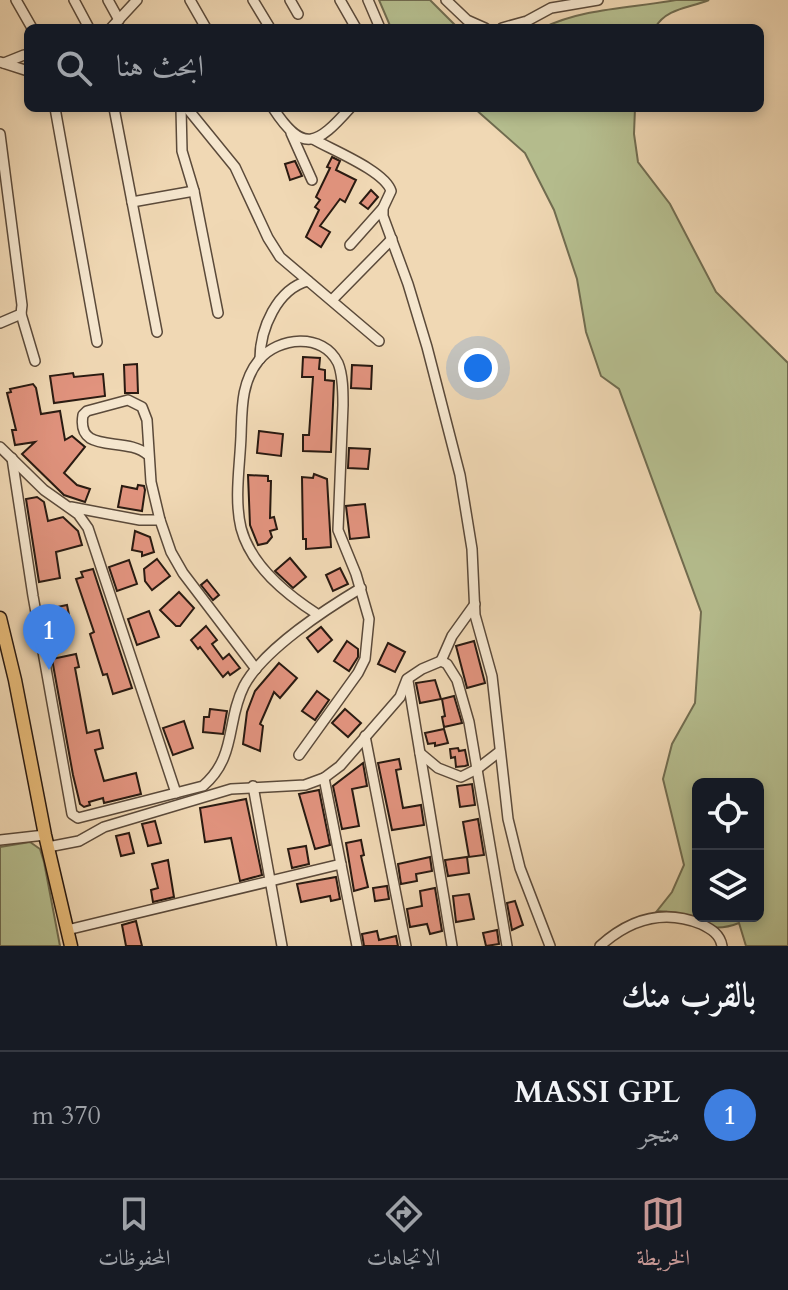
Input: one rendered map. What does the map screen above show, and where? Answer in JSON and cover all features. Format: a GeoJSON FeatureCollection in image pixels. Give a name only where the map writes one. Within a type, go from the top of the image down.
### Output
{"type":"FeatureCollection","features":[{"type":"Feature","properties":{"kind":"main road"},"geometry":{"type":"LineString","coordinates":[[0,618],[71,946]]}},
{"type":"Feature","properties":{"kind":"street"},"geometry":{"type":"LineString","coordinates":[[16,0],[30,24]]}},
{"type":"Feature","properties":{"kind":"street"},"geometry":{"type":"LineString","coordinates":[[74,0],[87,24]]}},
{"type":"Feature","properties":{"kind":"street"},"geometry":{"type":"LineString","coordinates":[[108,0],[119,20]]}},
{"type":"Feature","properties":{"kind":"street"},"geometry":{"type":"LineString","coordinates":[[115,24],[137,0]]}},
{"type":"Feature","properties":{"kind":"street"},"geometry":{"type":"LineString","coordinates":[[190,0],[204,24]]}},
{"type":"Feature","properties":{"kind":"street"},"geometry":{"type":"LineString","coordinates":[[253,0],[268,24]]}},
{"type":"Feature","properties":{"kind":"street"},"geometry":{"type":"LineString","coordinates":[[290,0],[298,14]]}},
{"type":"Feature","properties":{"kind":"street"},"geometry":{"type":"LineString","coordinates":[[340,0],[354,24]]}},
{"type":"Feature","properties":{"kind":"street"},"geometry":{"type":"LineString","coordinates":[[368,0],[378,24]]}},
{"type":"Feature","properties":{"kind":"street"},"geometry":{"type":"LineString","coordinates":[[446,0],[467,20],[476,24]]}},
{"type":"Feature","properties":{"kind":"street"},"geometry":{"type":"LineString","coordinates":[[516,24],[551,8],[598,0]]}},
{"type":"Feature","properties":{"kind":"street"},"geometry":{"type":"LineString","coordinates":[[2,62],[24,55]]}},
{"type":"Feature","properties":{"kind":"street"},"geometry":{"type":"LineString","coordinates":[[2,62],[24,70]]}},
{"type":"Feature","properties":{"kind":"street"},"geometry":{"type":"LineString","coordinates":[[56,112],[97,342]]}},
{"type":"Feature","properties":{"kind":"street"},"geometry":{"type":"LineString","coordinates":[[115,112],[157,332]]}},
{"type":"Feature","properties":{"kind":"street"},"geometry":{"type":"LineString","coordinates":[[184,112],[182,151],[194,191],[218,313]]}},
{"type":"Feature","properties":{"kind":"street"},"geometry":{"type":"LineString","coordinates":[[187,112],[235,167],[280,257],[379,341]]}},
{"type":"Feature","properties":{"kind":"street"},"geometry":{"type":"LineString","coordinates":[[276,112],[291,133],[312,180]]}},
{"type":"Feature","properties":{"kind":"street"},"geometry":{"type":"LineString","coordinates":[[313,139],[331,129],[346,112]]}},
{"type":"Feature","properties":{"kind":"street"},"geometry":{"type":"LineString","coordinates":[[291,133],[301,139],[313,139],[367,168],[389,184],[390,197],[383,208],[350,245]]}},
{"type":"Feature","properties":{"kind":"street"},"geometry":{"type":"LineString","coordinates":[[0,134],[21,314],[35,361]]}},
{"type":"Feature","properties":{"kind":"street"},"geometry":{"type":"LineString","coordinates":[[132,202],[194,191]]}},
{"type":"Feature","properties":{"kind":"street"},"geometry":{"type":"LineString","coordinates":[[383,208],[383,216],[427,347],[460,475],[472,549],[478,629],[492,676],[499,752],[513,843],[550,946]]}},
{"type":"Feature","properties":{"kind":"street"},"geometry":{"type":"LineString","coordinates":[[332,300],[392,239]]}},
{"type":"Feature","properties":{"kind":"street"},"geometry":{"type":"LineString","coordinates":[[260,359],[260,341],[265,323],[292,287],[308,281]]}},
{"type":"Feature","properties":{"kind":"street"},"geometry":{"type":"LineString","coordinates":[[0,323],[21,314]]}},
{"type":"Feature","properties":{"kind":"street"},"geometry":{"type":"LineString","coordinates":[[299,755],[358,673],[365,659],[369,619],[361,588],[338,530],[343,386],[338,364],[330,351],[311,342],[291,341],[272,348],[260,359],[249,374],[242,398],[241,527],[255,557],[272,579],[292,598],[317,614]]}},
{"type":"Feature","properties":{"kind":"street"},"geometry":{"type":"LineString","coordinates":[[148,455],[139,447],[97,443],[86,435],[83,415],[87,411],[128,400],[142,407],[147,420],[151,482],[171,552],[183,573],[256,669]]}},
{"type":"Feature","properties":{"kind":"street"},"geometry":{"type":"LineString","coordinates":[[0,434],[1,448],[44,490],[83,518],[88,528],[176,793]]}},
{"type":"Feature","properties":{"kind":"street"},"geometry":{"type":"LineString","coordinates":[[12,458],[72,814],[78,818],[203,786],[225,760],[244,687],[256,669],[317,614],[361,588]]}},
{"type":"Feature","properties":{"kind":"street"},"geometry":{"type":"LineString","coordinates":[[68,507],[140,520],[160,520]]}},
{"type":"Feature","properties":{"kind":"street"},"geometry":{"type":"LineString","coordinates":[[0,840],[79,841],[104,827],[231,789],[305,785],[324,778],[340,766],[400,697],[407,679],[441,661],[452,636],[475,604]]}},
{"type":"Feature","properties":{"kind":"street"},"geometry":{"type":"LineString","coordinates":[[441,661],[447,664],[457,680],[469,722],[507,946]]}},
{"type":"Feature","properties":{"kind":"street"},"geometry":{"type":"LineString","coordinates":[[407,679],[452,946]]}},
{"type":"Feature","properties":{"kind":"street"},"geometry":{"type":"LineString","coordinates":[[365,736],[406,946]]}},
{"type":"Feature","properties":{"kind":"street"},"geometry":{"type":"LineString","coordinates":[[420,753],[438,768],[461,777],[499,752]]}},
{"type":"Feature","properties":{"kind":"street"},"geometry":{"type":"LineString","coordinates":[[324,778],[357,946]]}},
{"type":"Feature","properties":{"kind":"street"},"geometry":{"type":"LineString","coordinates":[[253,786],[282,946]]}},
{"type":"Feature","properties":{"kind":"street"},"geometry":{"type":"LineString","coordinates":[[67,930],[341,864]]}},
{"type":"Feature","properties":{"kind":"street"},"geometry":{"type":"LineString","coordinates":[[600,946],[624,929],[672,915],[711,929],[721,939],[722,946]]}},
{"type":"Feature","properties":{"kind":"green space"},"geometry":{"type":"Polygon","coordinates":[[[379,0],[430,0],[454,24],[389,24],[379,0]]]}},
{"type":"Feature","properties":{"kind":"green space"},"geometry":{"type":"Polygon","coordinates":[[[676,0],[709,0],[672,12],[658,24],[552,24],[591,12],[676,0]]]}},
{"type":"Feature","properties":{"kind":"green space"},"geometry":{"type":"Polygon","coordinates":[[[479,112],[635,112],[638,162],[670,204],[716,292],[788,363],[788,946],[746,946],[739,923],[715,927],[696,922],[764,922],[764,778],[692,778],[692,920],[657,911],[672,892],[684,865],[663,779],[672,744],[695,703],[701,612],[619,389],[601,376],[586,332],[577,279],[554,210],[525,153],[479,112]]]}},
{"type":"Feature","properties":{"kind":"green space"},"geometry":{"type":"Polygon","coordinates":[[[30,842],[40,849],[44,862],[60,946],[0,946],[0,847],[30,842]]]}},
{"type":"Feature","properties":{"kind":"building"},"geometry":{"type":"Polygon","coordinates":[[[332,157],[340,161],[336,170],[356,180],[345,202],[340,199],[320,226],[330,232],[321,247],[306,237],[319,210],[315,207],[320,200],[316,197],[332,157]]]}},
{"type":"Feature","properties":{"kind":"building"},"geometry":{"type":"Polygon","coordinates":[[[295,161],[302,176],[290,180],[285,164],[295,161]]]}},
{"type":"Feature","properties":{"kind":"building"},"geometry":{"type":"Polygon","coordinates":[[[371,190],[378,197],[368,209],[360,203],[371,190]]]}},
{"type":"Feature","properties":{"kind":"building"},"geometry":{"type":"Polygon","coordinates":[[[303,357],[320,358],[319,369],[325,370],[325,380],[334,381],[331,452],[303,451],[303,435],[309,435],[313,377],[302,377],[303,357]]]}},
{"type":"Feature","properties":{"kind":"building"},"geometry":{"type":"Polygon","coordinates":[[[137,364],[138,393],[125,393],[124,365],[137,364]]]}},
{"type":"Feature","properties":{"kind":"building"},"geometry":{"type":"Polygon","coordinates":[[[352,365],[372,366],[371,389],[351,388],[352,365]]]}},
{"type":"Feature","properties":{"kind":"building"},"geometry":{"type":"Polygon","coordinates":[[[73,373],[74,377],[103,374],[105,396],[54,403],[50,376],[73,373]]]}},
{"type":"Feature","properties":{"kind":"building"},"geometry":{"type":"Polygon","coordinates":[[[33,384],[41,414],[60,411],[65,440],[72,436],[85,447],[64,473],[77,485],[90,489],[85,502],[64,495],[22,454],[35,442],[15,445],[12,430],[16,430],[7,393],[11,392],[10,389],[33,384]]]}},
{"type":"Feature","properties":{"kind":"building"},"geometry":{"type":"Polygon","coordinates":[[[259,431],[283,434],[281,456],[257,453],[259,431]]]}},
{"type":"Feature","properties":{"kind":"building"},"geometry":{"type":"Polygon","coordinates":[[[349,448],[370,449],[368,469],[348,468],[349,448]]]}},
{"type":"Feature","properties":{"kind":"building"},"geometry":{"type":"Polygon","coordinates":[[[314,474],[327,479],[331,547],[306,549],[306,539],[303,539],[302,477],[313,478],[314,474]]]}},
{"type":"Feature","properties":{"kind":"building"},"geometry":{"type":"Polygon","coordinates":[[[248,475],[268,476],[268,481],[271,481],[270,518],[274,517],[277,529],[270,531],[272,537],[267,543],[258,545],[250,525],[248,475]]]}},
{"type":"Feature","properties":{"kind":"building"},"geometry":{"type":"Polygon","coordinates":[[[138,485],[144,486],[145,490],[142,511],[118,507],[122,486],[137,489],[138,485]]]}},
{"type":"Feature","properties":{"kind":"building"},"geometry":{"type":"Polygon","coordinates":[[[37,497],[44,502],[48,521],[63,517],[78,531],[82,545],[56,552],[60,578],[39,582],[26,499],[37,497]]]}},
{"type":"Feature","properties":{"kind":"building"},"geometry":{"type":"Polygon","coordinates":[[[365,504],[369,537],[350,539],[346,506],[365,504]]]}},
{"type":"Feature","properties":{"kind":"building"},"geometry":{"type":"Polygon","coordinates":[[[135,531],[150,537],[154,552],[142,556],[142,552],[132,550],[135,531]]]}},
{"type":"Feature","properties":{"kind":"building"},"geometry":{"type":"Polygon","coordinates":[[[290,558],[306,577],[293,588],[275,571],[290,558]]]}},
{"type":"Feature","properties":{"kind":"building"},"geometry":{"type":"Polygon","coordinates":[[[157,559],[170,576],[152,590],[145,581],[144,569],[157,559]]]}},
{"type":"Feature","properties":{"kind":"building"},"geometry":{"type":"Polygon","coordinates":[[[129,560],[137,584],[117,591],[109,567],[129,560]]]}},
{"type":"Feature","properties":{"kind":"building"},"geometry":{"type":"Polygon","coordinates":[[[340,568],[348,584],[333,591],[326,575],[340,568]]]}},
{"type":"Feature","properties":{"kind":"building"},"geometry":{"type":"Polygon","coordinates":[[[93,569],[132,688],[113,694],[107,674],[103,675],[90,634],[94,632],[76,579],[83,577],[81,572],[93,569]]]}},
{"type":"Feature","properties":{"kind":"building"},"geometry":{"type":"Polygon","coordinates":[[[207,580],[219,595],[213,600],[201,585],[207,580]]]}},
{"type":"Feature","properties":{"kind":"building"},"geometry":{"type":"Polygon","coordinates":[[[179,592],[194,608],[180,626],[176,626],[160,610],[179,592]]]}},
{"type":"Feature","properties":{"kind":"building"},"geometry":{"type":"Polygon","coordinates":[[[67,605],[71,625],[47,630],[43,610],[67,605]]]}},
{"type":"Feature","properties":{"kind":"building"},"geometry":{"type":"Polygon","coordinates":[[[149,611],[159,637],[137,645],[128,619],[149,611]]]}},
{"type":"Feature","properties":{"kind":"building"},"geometry":{"type":"Polygon","coordinates":[[[206,626],[217,640],[212,644],[223,659],[229,654],[240,668],[230,675],[228,672],[223,677],[191,640],[206,626]]]}},
{"type":"Feature","properties":{"kind":"building"},"geometry":{"type":"Polygon","coordinates":[[[321,627],[332,640],[318,652],[307,638],[321,627]]]}},
{"type":"Feature","properties":{"kind":"building"},"geometry":{"type":"Polygon","coordinates":[[[347,641],[358,649],[358,657],[349,671],[334,661],[347,641]]]}},
{"type":"Feature","properties":{"kind":"building"},"geometry":{"type":"Polygon","coordinates":[[[474,641],[485,683],[467,688],[456,646],[474,641]]]}},
{"type":"Feature","properties":{"kind":"building"},"geometry":{"type":"Polygon","coordinates":[[[388,643],[405,652],[395,672],[378,664],[388,643]]]}},
{"type":"Feature","properties":{"kind":"building"},"geometry":{"type":"Polygon","coordinates":[[[76,654],[79,667],[75,668],[87,733],[99,730],[103,748],[95,750],[104,781],[136,773],[141,794],[104,803],[103,798],[84,807],[80,804],[52,659],[76,654]]]}},
{"type":"Feature","properties":{"kind":"building"},"geometry":{"type":"Polygon","coordinates":[[[279,663],[297,678],[280,698],[274,692],[260,724],[263,726],[260,751],[243,744],[247,712],[255,691],[279,663]]]}},
{"type":"Feature","properties":{"kind":"building"},"geometry":{"type":"Polygon","coordinates":[[[435,680],[441,699],[420,703],[416,683],[435,680]]]}},
{"type":"Feature","properties":{"kind":"building"},"geometry":{"type":"Polygon","coordinates":[[[317,691],[329,700],[315,720],[302,711],[317,691]]]}},
{"type":"Feature","properties":{"kind":"building"},"geometry":{"type":"Polygon","coordinates":[[[454,696],[462,723],[444,727],[442,699],[454,696]]]}},
{"type":"Feature","properties":{"kind":"building"},"geometry":{"type":"Polygon","coordinates":[[[210,709],[227,711],[223,734],[203,732],[204,717],[209,717],[210,709]]]}},
{"type":"Feature","properties":{"kind":"building"},"geometry":{"type":"Polygon","coordinates":[[[345,709],[361,723],[348,737],[332,723],[345,709]]]}},
{"type":"Feature","properties":{"kind":"building"},"geometry":{"type":"Polygon","coordinates":[[[184,721],[193,748],[173,755],[163,728],[184,721]]]}},
{"type":"Feature","properties":{"kind":"building"},"geometry":{"type":"Polygon","coordinates":[[[444,729],[448,743],[428,744],[425,733],[444,729]]]}},
{"type":"Feature","properties":{"kind":"building"},"geometry":{"type":"Polygon","coordinates":[[[458,748],[459,751],[465,750],[468,765],[456,767],[450,749],[458,748]]]}},
{"type":"Feature","properties":{"kind":"building"},"geometry":{"type":"Polygon","coordinates":[[[399,759],[401,769],[396,770],[403,808],[421,805],[424,825],[392,830],[378,763],[399,759]]]}},
{"type":"Feature","properties":{"kind":"building"},"geometry":{"type":"Polygon","coordinates":[[[363,763],[367,786],[352,789],[359,826],[342,829],[333,786],[363,763]]]}},
{"type":"Feature","properties":{"kind":"building"},"geometry":{"type":"Polygon","coordinates":[[[472,784],[475,805],[460,807],[457,786],[472,784]]]}},
{"type":"Feature","properties":{"kind":"building"},"geometry":{"type":"Polygon","coordinates":[[[319,790],[330,845],[315,849],[299,794],[319,790]]]}},
{"type":"Feature","properties":{"kind":"building"},"geometry":{"type":"Polygon","coordinates":[[[246,799],[262,875],[240,881],[231,838],[205,842],[200,808],[246,799]]]}},
{"type":"Feature","properties":{"kind":"building"},"geometry":{"type":"Polygon","coordinates":[[[478,819],[484,855],[469,857],[463,822],[478,819]]]}},
{"type":"Feature","properties":{"kind":"building"},"geometry":{"type":"Polygon","coordinates":[[[155,821],[161,843],[148,846],[142,824],[155,821]]]}},
{"type":"Feature","properties":{"kind":"building"},"geometry":{"type":"Polygon","coordinates":[[[129,833],[134,853],[121,856],[116,836],[129,833]]]}},
{"type":"Feature","properties":{"kind":"building"},"geometry":{"type":"Polygon","coordinates":[[[361,840],[368,887],[354,891],[346,843],[361,840]]]}},
{"type":"Feature","properties":{"kind":"building"},"geometry":{"type":"Polygon","coordinates":[[[306,846],[309,864],[292,868],[288,849],[306,846]]]}},
{"type":"Feature","properties":{"kind":"building"},"geometry":{"type":"Polygon","coordinates":[[[430,857],[432,871],[416,874],[417,881],[401,884],[398,864],[430,857]]]}},
{"type":"Feature","properties":{"kind":"building"},"geometry":{"type":"Polygon","coordinates":[[[467,857],[469,873],[448,876],[445,860],[467,857]]]}},
{"type":"Feature","properties":{"kind":"building"},"geometry":{"type":"Polygon","coordinates":[[[168,860],[174,897],[153,902],[151,890],[158,888],[152,864],[168,860]]]}},
{"type":"Feature","properties":{"kind":"building"},"geometry":{"type":"Polygon","coordinates":[[[336,877],[340,899],[331,901],[330,896],[301,902],[297,884],[336,877]]]}},
{"type":"Feature","properties":{"kind":"building"},"geometry":{"type":"Polygon","coordinates":[[[387,886],[389,899],[375,901],[373,888],[387,886]]]}},
{"type":"Feature","properties":{"kind":"building"},"geometry":{"type":"Polygon","coordinates":[[[435,888],[442,931],[430,934],[427,924],[410,927],[407,909],[422,906],[420,891],[435,888]]]}},
{"type":"Feature","properties":{"kind":"building"},"geometry":{"type":"Polygon","coordinates":[[[469,894],[474,919],[456,922],[453,896],[469,894]]]}},
{"type":"Feature","properties":{"kind":"building"},"geometry":{"type":"Polygon","coordinates":[[[515,901],[523,925],[512,930],[507,903],[515,901]]]}},
{"type":"Feature","properties":{"kind":"building"},"geometry":{"type":"Polygon","coordinates":[[[136,921],[142,946],[126,946],[122,925],[136,921]]]}},
{"type":"Feature","properties":{"kind":"building"},"geometry":{"type":"Polygon","coordinates":[[[497,930],[499,944],[486,946],[483,933],[497,930]]]}},
{"type":"Feature","properties":{"kind":"building"},"geometry":{"type":"Polygon","coordinates":[[[377,931],[379,940],[396,936],[398,946],[364,946],[362,934],[377,931]]]}},
{"type":"Feature","properties":{"kind":"place","name":"MASSI GPL"},"geometry":{"type":"Point","coordinates":[49,670]}}]}
